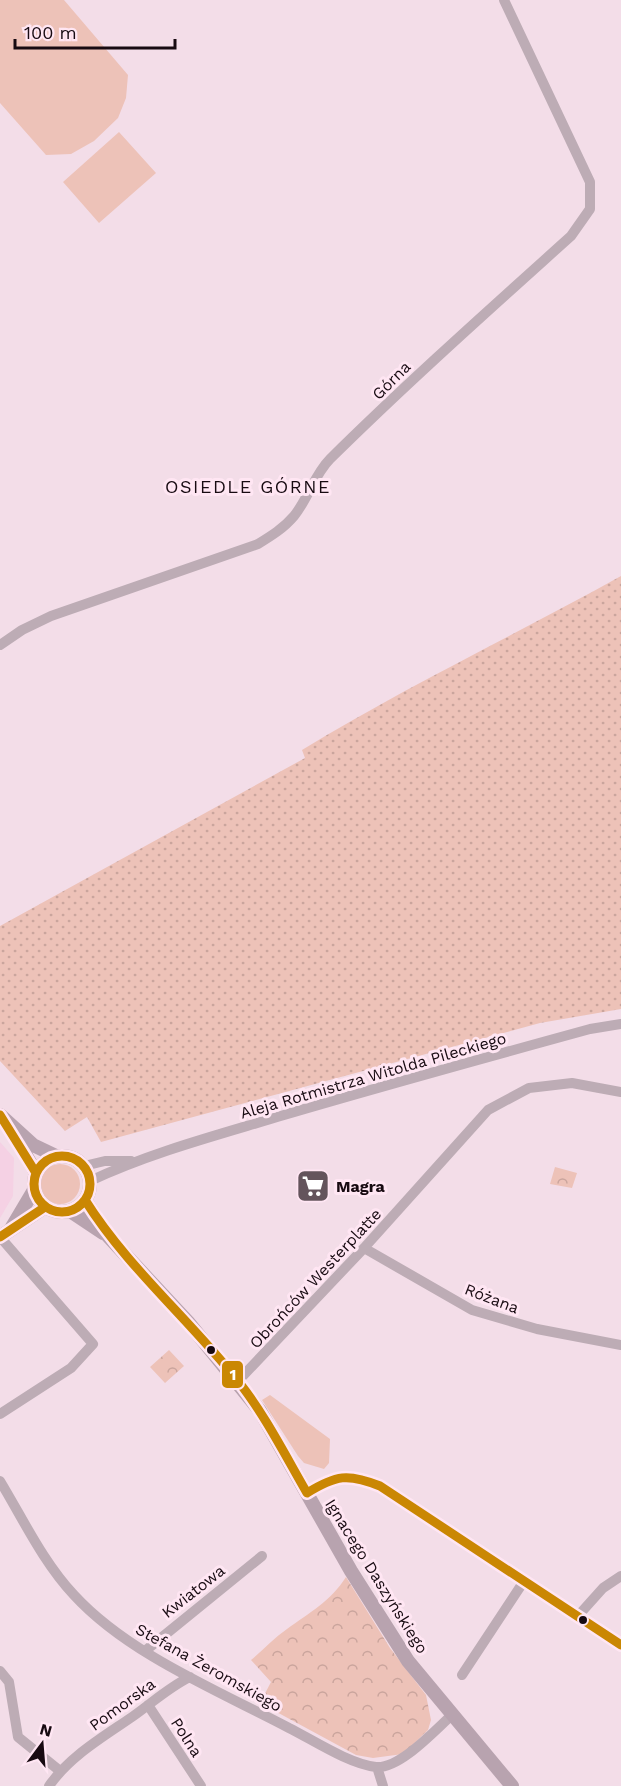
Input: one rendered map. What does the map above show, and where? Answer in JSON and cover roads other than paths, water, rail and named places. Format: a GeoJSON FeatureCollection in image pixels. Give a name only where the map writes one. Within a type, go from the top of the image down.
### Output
{"type":"FeatureCollection","features":[{"type":"Feature","properties":{"kind":"main road"},"geometry":{"type":"LineString","coordinates":[[4,1120],[33,1145],[56,1156],[72,1157],[84,1166],[90,1181],[85,1200],[70,1211],[60,1212],[45,1207],[34,1190]]}},
{"type":"Feature","properties":{"kind":"main road"},"geometry":{"type":"LineString","coordinates":[[4,1120],[36,1173]]}},
{"type":"Feature","properties":{"kind":"main road"},"geometry":{"type":"LineString","coordinates":[[4,1234],[34,1190],[36,1173],[44,1162],[56,1156]]}},
{"type":"Feature","properties":{"kind":"main road"},"geometry":{"type":"LineString","coordinates":[[85,1200],[107,1235]]}},
{"type":"Feature","properties":{"kind":"main road"},"geometry":{"type":"LineString","coordinates":[[4,1234],[45,1207]]}},
{"type":"Feature","properties":{"kind":"main road"},"geometry":{"type":"LineString","coordinates":[[70,1211],[107,1235]]}},
{"type":"Feature","properties":{"kind":"main road","name":"Ignacego Daszyńskiego"},"geometry":{"type":"LineString","coordinates":[[107,1235],[188,1322],[238,1381],[260,1411],[351,1571],[408,1661],[512,1786]]}},
{"type":"Feature","properties":{"kind":"street","name":"Górna"},"geometry":{"type":"LineString","coordinates":[[0,645],[22,630],[51,616],[258,544],[276,532],[294,516],[328,461],[373,420],[408,383],[571,236],[590,208],[590,182],[504,0]]}},
{"type":"Feature","properties":{"kind":"street","name":"Aleja Rotmistrza Witolda Pileckiego"},"geometry":{"type":"LineString","coordinates":[[90,1181],[135,1161],[386,1085],[590,1029],[621,1024]]}},
{"type":"Feature","properties":{"kind":"street","name":"Obrońców Westerplatte"},"geometry":{"type":"LineString","coordinates":[[238,1381],[364,1248],[488,1110],[529,1088],[572,1083],[621,1092]]}},
{"type":"Feature","properties":{"kind":"street","name":"Aleja Rotmistrza Witolda Pileckiego"},"geometry":{"type":"LineString","coordinates":[[84,1166],[105,1161],[135,1161]]}},
{"type":"Feature","properties":{"kind":"street"},"geometry":{"type":"LineString","coordinates":[[0,1414],[71,1368],[93,1344],[4,1234]]}},
{"type":"Feature","properties":{"kind":"street","name":"Różana"},"geometry":{"type":"LineString","coordinates":[[364,1248],[472,1310],[537,1329],[621,1345]]}},
{"type":"Feature","properties":{"kind":"street"},"geometry":{"type":"LineString","coordinates":[[307,1493],[334,1478],[356,1475],[380,1486],[621,1645]]}},
{"type":"Feature","properties":{"kind":"street","name":"Stefana Żeromskiego"},"geometry":{"type":"LineString","coordinates":[[0,1481],[46,1558],[74,1595],[110,1627],[190,1677],[339,1754],[377,1767]]}},
{"type":"Feature","properties":{"kind":"street","name":"Kwiatowa"},"geometry":{"type":"LineString","coordinates":[[145,1650],[262,1556]]}},
{"type":"Feature","properties":{"kind":"street"},"geometry":{"type":"LineString","coordinates":[[577,1617],[603,1588],[621,1576]]}},
{"type":"Feature","properties":{"kind":"street"},"geometry":{"type":"LineString","coordinates":[[462,1675],[524,1581]]}},
{"type":"Feature","properties":{"kind":"street"},"geometry":{"type":"LineString","coordinates":[[0,1671],[9,1682],[18,1737],[60,1771]]}},
{"type":"Feature","properties":{"kind":"street","name":"Pomorska"},"geometry":{"type":"LineString","coordinates":[[49,1786],[60,1771],[113,1728],[148,1705],[174,1684],[190,1677]]}},
{"type":"Feature","properties":{"kind":"street","name":"Polna"},"geometry":{"type":"LineString","coordinates":[[148,1705],[201,1786]]}},
{"type":"Feature","properties":{"kind":"street"},"geometry":{"type":"LineString","coordinates":[[383,1786],[377,1767],[401,1760],[453,1714]]}},
{"type":"Feature","properties":{"kind":"place","name":"Magra"},"geometry":{"type":"Point","coordinates":[313,1186]}},
{"type":"Feature","properties":{"kind":"district","name":"OSIEDLE GÓRNE"},"geometry":{"type":"Point","coordinates":[248,487]}}]}
